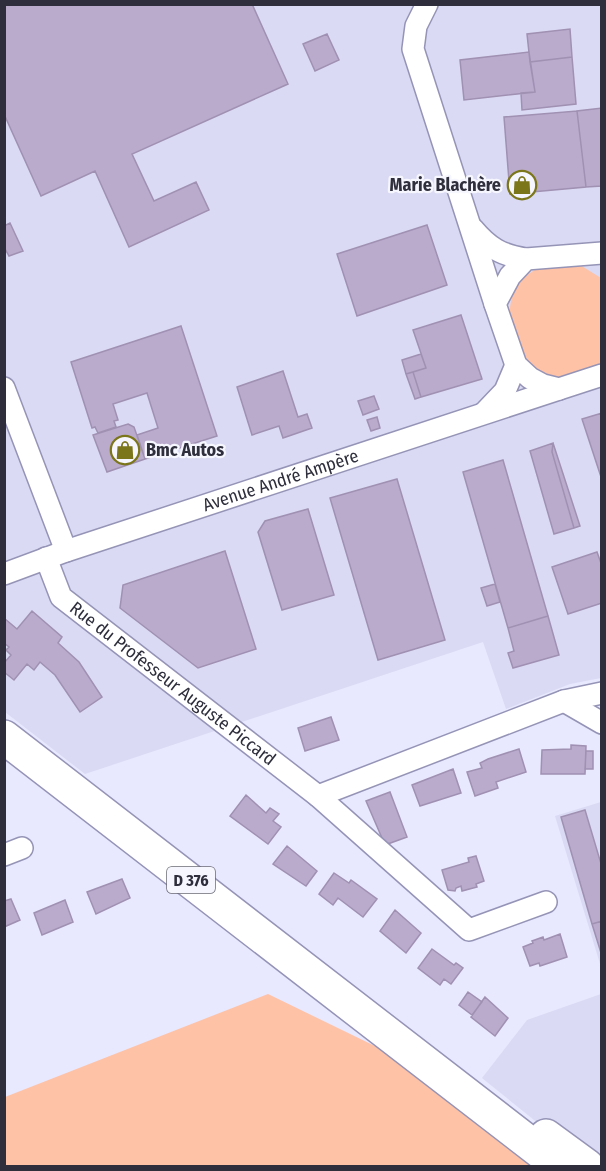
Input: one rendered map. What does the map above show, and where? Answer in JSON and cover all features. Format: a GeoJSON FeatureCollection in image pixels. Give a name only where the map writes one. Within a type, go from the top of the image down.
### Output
{"type":"FeatureCollection","features":[{"type":"Feature","properties":{"kind":"main road","name":"D 376"},"geometry":{"type":"LineString","coordinates":[[4,736],[378,1024],[559,1167]]}},
{"type":"Feature","properties":{"kind":"main road","name":"D 376"},"geometry":{"type":"LineString","coordinates":[[378,1024],[529,1123],[587,1167]]}},
{"type":"Feature","properties":{"kind":"street"},"geometry":{"type":"LineString","coordinates":[[427,4],[416,26],[413,49],[495,304],[516,365],[543,386],[559,389]]}},
{"type":"Feature","properties":{"kind":"street"},"geometry":{"type":"LineString","coordinates":[[469,224],[487,246],[504,256],[526,259],[596,257]]}},
{"type":"Feature","properties":{"kind":"street"},"geometry":{"type":"LineString","coordinates":[[495,304],[510,276],[526,259]]}},
{"type":"Feature","properties":{"kind":"street"},"geometry":{"type":"LineString","coordinates":[[480,416],[505,391],[516,365]]}},
{"type":"Feature","properties":{"kind":"street","name":"Avenue André Ampère"},"geometry":{"type":"LineString","coordinates":[[4,574],[66,551],[602,375]]}},
{"type":"Feature","properties":{"kind":"street"},"geometry":{"type":"LineString","coordinates":[[4,388],[66,551]]}},
{"type":"Feature","properties":{"kind":"street","name":"Rue du Professeur Auguste Piccard"},"geometry":{"type":"LineString","coordinates":[[46,558],[62,597],[318,796],[469,930],[546,902]]}},
{"type":"Feature","properties":{"kind":"street"},"geometry":{"type":"LineString","coordinates":[[318,796],[564,701],[602,693]]}},
{"type":"Feature","properties":{"kind":"street"},"geometry":{"type":"LineString","coordinates":[[564,701],[602,723]]}},
{"type":"Feature","properties":{"kind":"shaded area"},"geometry":{"type":"Polygon","coordinates":[[[4,5],[601,5],[601,678],[570,684],[506,709],[483,642],[85,774],[5,712],[4,5]]]}},
{"type":"Feature","properties":{"kind":"shaded area"},"geometry":{"type":"Polygon","coordinates":[[[554,265],[580,265],[601,278],[601,363],[569,377],[549,377],[533,367],[520,348],[510,317],[512,298],[522,280],[535,270],[554,265]]]}},
{"type":"Feature","properties":{"kind":"shaded area"},"geometry":{"type":"Polygon","coordinates":[[[601,802],[601,967],[555,816],[601,802]]]}},
{"type":"Feature","properties":{"kind":"shaded area"},"geometry":{"type":"Polygon","coordinates":[[[268,994],[379,1048],[531,1166],[5,1166],[5,1097],[268,994]]]}},
{"type":"Feature","properties":{"kind":"shaded area"},"geometry":{"type":"Polygon","coordinates":[[[601,994],[601,1166],[591,1166],[482,1078],[527,1020],[601,994]]]}},
{"type":"Feature","properties":{"kind":"building"},"geometry":{"type":"Polygon","coordinates":[[[4,4],[252,4],[288,84],[132,154],[154,201],[196,182],[209,210],[129,247],[95,171],[41,196],[4,114],[4,4]]]}},
{"type":"Feature","properties":{"kind":"building"},"geometry":{"type":"Polygon","coordinates":[[[570,29],[572,57],[530,62],[527,34],[570,29]]]}},
{"type":"Feature","properties":{"kind":"building"},"geometry":{"type":"Polygon","coordinates":[[[327,34],[339,60],[315,71],[303,44],[327,34]]]}},
{"type":"Feature","properties":{"kind":"building"},"geometry":{"type":"Polygon","coordinates":[[[529,52],[535,92],[464,100],[460,60],[529,52]]]}},
{"type":"Feature","properties":{"kind":"building"},"geometry":{"type":"Polygon","coordinates":[[[572,57],[576,104],[522,110],[521,93],[535,92],[530,62],[572,57]]]}},
{"type":"Feature","properties":{"kind":"building"},"geometry":{"type":"Polygon","coordinates":[[[602,108],[602,186],[586,187],[577,111],[602,108]]]}},
{"type":"Feature","properties":{"kind":"building"},"geometry":{"type":"Polygon","coordinates":[[[577,111],[586,187],[510,194],[504,117],[577,111]]]}},
{"type":"Feature","properties":{"kind":"building"},"geometry":{"type":"Polygon","coordinates":[[[10,223],[23,251],[9,256],[4,247],[4,226],[10,223]]]}},
{"type":"Feature","properties":{"kind":"building"},"geometry":{"type":"Polygon","coordinates":[[[427,225],[447,285],[357,316],[337,254],[427,225]]]}},
{"type":"Feature","properties":{"kind":"building"},"geometry":{"type":"Polygon","coordinates":[[[461,315],[482,379],[421,397],[413,372],[426,368],[413,330],[461,315]]]}},
{"type":"Feature","properties":{"kind":"building"},"geometry":{"type":"Polygon","coordinates":[[[181,326],[217,436],[145,459],[137,435],[158,428],[147,393],[113,404],[118,420],[114,421],[116,427],[98,433],[95,427],[92,428],[71,362],[181,326]]]}},
{"type":"Feature","properties":{"kind":"building"},"geometry":{"type":"Polygon","coordinates":[[[421,354],[426,368],[406,374],[402,360],[421,354]]]}},
{"type":"Feature","properties":{"kind":"building"},"geometry":{"type":"Polygon","coordinates":[[[283,371],[298,417],[307,414],[312,428],[283,438],[279,426],[252,435],[237,387],[283,371]]]}},
{"type":"Feature","properties":{"kind":"building"},"geometry":{"type":"Polygon","coordinates":[[[413,372],[421,397],[415,399],[406,374],[413,372]]]}},
{"type":"Feature","properties":{"kind":"building"},"geometry":{"type":"Polygon","coordinates":[[[374,396],[379,409],[363,415],[358,401],[374,396]]]}},
{"type":"Feature","properties":{"kind":"building"},"geometry":{"type":"Polygon","coordinates":[[[602,413],[602,480],[582,419],[602,413]]]}},
{"type":"Feature","properties":{"kind":"building"},"geometry":{"type":"Polygon","coordinates":[[[377,417],[380,428],[371,431],[367,420],[377,417]]]}},
{"type":"Feature","properties":{"kind":"building"},"geometry":{"type":"Polygon","coordinates":[[[128,424],[134,427],[145,459],[107,472],[93,435],[128,424]]]}},
{"type":"Feature","properties":{"kind":"building"},"geometry":{"type":"Polygon","coordinates":[[[553,443],[552,452],[574,528],[554,534],[530,451],[553,443]]]}},
{"type":"Feature","properties":{"kind":"building"},"geometry":{"type":"Polygon","coordinates":[[[553,443],[580,526],[574,528],[552,452],[553,443]]]}},
{"type":"Feature","properties":{"kind":"building"},"geometry":{"type":"Polygon","coordinates":[[[503,460],[548,616],[508,628],[463,472],[503,460]]]}},
{"type":"Feature","properties":{"kind":"building"},"geometry":{"type":"Polygon","coordinates":[[[397,479],[445,640],[378,660],[330,498],[397,479]]]}},
{"type":"Feature","properties":{"kind":"building"},"geometry":{"type":"Polygon","coordinates":[[[308,509],[334,595],[282,610],[258,532],[265,521],[308,509]]]}},
{"type":"Feature","properties":{"kind":"building"},"geometry":{"type":"Polygon","coordinates":[[[225,551],[256,649],[198,668],[120,608],[123,585],[225,551]]]}},
{"type":"Feature","properties":{"kind":"building"},"geometry":{"type":"Polygon","coordinates":[[[597,552],[602,566],[602,603],[568,614],[552,567],[597,552]]]}},
{"type":"Feature","properties":{"kind":"building"},"geometry":{"type":"Polygon","coordinates":[[[495,584],[500,602],[487,606],[481,588],[495,584]]]}},
{"type":"Feature","properties":{"kind":"building"},"geometry":{"type":"Polygon","coordinates":[[[32,611],[62,637],[58,643],[79,662],[102,697],[80,712],[55,675],[40,662],[34,670],[27,664],[14,680],[4,672],[4,663],[11,655],[6,650],[9,647],[4,643],[4,618],[17,629],[32,611]]]}},
{"type":"Feature","properties":{"kind":"building"},"geometry":{"type":"Polygon","coordinates":[[[548,616],[559,655],[513,668],[508,653],[514,651],[508,628],[548,616]]]}},
{"type":"Feature","properties":{"kind":"building"},"geometry":{"type":"Polygon","coordinates":[[[331,717],[339,740],[305,751],[298,728],[331,717]]]}},
{"type":"Feature","properties":{"kind":"building"},"geometry":{"type":"Polygon","coordinates":[[[571,745],[586,746],[585,774],[541,774],[542,750],[571,749],[571,745]]]}},
{"type":"Feature","properties":{"kind":"building"},"geometry":{"type":"Polygon","coordinates":[[[519,749],[526,772],[496,782],[498,788],[475,796],[467,772],[482,768],[480,763],[488,759],[519,749]]]}},
{"type":"Feature","properties":{"kind":"building"},"geometry":{"type":"Polygon","coordinates":[[[586,751],[593,751],[593,769],[585,769],[586,751]]]}},
{"type":"Feature","properties":{"kind":"building"},"geometry":{"type":"Polygon","coordinates":[[[453,769],[461,793],[420,806],[412,785],[453,769]]]}},
{"type":"Feature","properties":{"kind":"building"},"geometry":{"type":"Polygon","coordinates":[[[390,792],[407,837],[385,845],[366,801],[390,792]]]}},
{"type":"Feature","properties":{"kind":"building"},"geometry":{"type":"Polygon","coordinates":[[[246,795],[266,813],[270,808],[279,814],[273,821],[281,827],[268,844],[230,816],[246,795]]]}},
{"type":"Feature","properties":{"kind":"building"},"geometry":{"type":"Polygon","coordinates":[[[585,810],[602,867],[602,921],[592,924],[561,817],[585,810]]]}},
{"type":"Feature","properties":{"kind":"building"},"geometry":{"type":"Polygon","coordinates":[[[287,846],[317,871],[306,886],[273,864],[287,846]]]}},
{"type":"Feature","properties":{"kind":"building"},"geometry":{"type":"Polygon","coordinates":[[[476,856],[484,881],[476,884],[477,887],[462,891],[461,886],[455,891],[448,890],[442,870],[469,862],[468,858],[476,856]]]}},
{"type":"Feature","properties":{"kind":"building"},"geometry":{"type":"Polygon","coordinates":[[[334,873],[349,883],[351,880],[377,899],[363,917],[338,898],[333,905],[319,894],[334,873]]]}},
{"type":"Feature","properties":{"kind":"building"},"geometry":{"type":"Polygon","coordinates":[[[122,879],[130,898],[96,914],[87,892],[122,879]]]}},
{"type":"Feature","properties":{"kind":"building"},"geometry":{"type":"Polygon","coordinates":[[[11,899],[20,920],[4,927],[4,901],[11,899]]]}},
{"type":"Feature","properties":{"kind":"building"},"geometry":{"type":"Polygon","coordinates":[[[65,900],[73,922],[42,935],[34,913],[65,900]]]}},
{"type":"Feature","properties":{"kind":"building"},"geometry":{"type":"Polygon","coordinates":[[[395,910],[421,933],[406,953],[380,931],[395,910]]]}},
{"type":"Feature","properties":{"kind":"building"},"geometry":{"type":"Polygon","coordinates":[[[602,921],[602,956],[592,924],[602,921]]]}},
{"type":"Feature","properties":{"kind":"building"},"geometry":{"type":"Polygon","coordinates":[[[560,934],[567,957],[540,966],[539,963],[530,966],[523,947],[543,937],[544,940],[560,934]]]}},
{"type":"Feature","properties":{"kind":"building"},"geometry":{"type":"Polygon","coordinates":[[[432,949],[454,965],[456,963],[463,968],[451,984],[444,979],[440,985],[418,968],[432,949]]]}},
{"type":"Feature","properties":{"kind":"building"},"geometry":{"type":"Polygon","coordinates":[[[468,992],[482,1002],[472,1015],[459,1005],[468,992]]]}},
{"type":"Feature","properties":{"kind":"building"},"geometry":{"type":"Polygon","coordinates":[[[485,997],[508,1018],[495,1036],[471,1017],[485,997]]]}},
{"type":"Feature","properties":{"kind":"place","name":"Marie Blachère"},"geometry":{"type":"Point","coordinates":[522,185]}},
{"type":"Feature","properties":{"kind":"place","name":"Bmc Autos"},"geometry":{"type":"Point","coordinates":[125,450]}}]}
